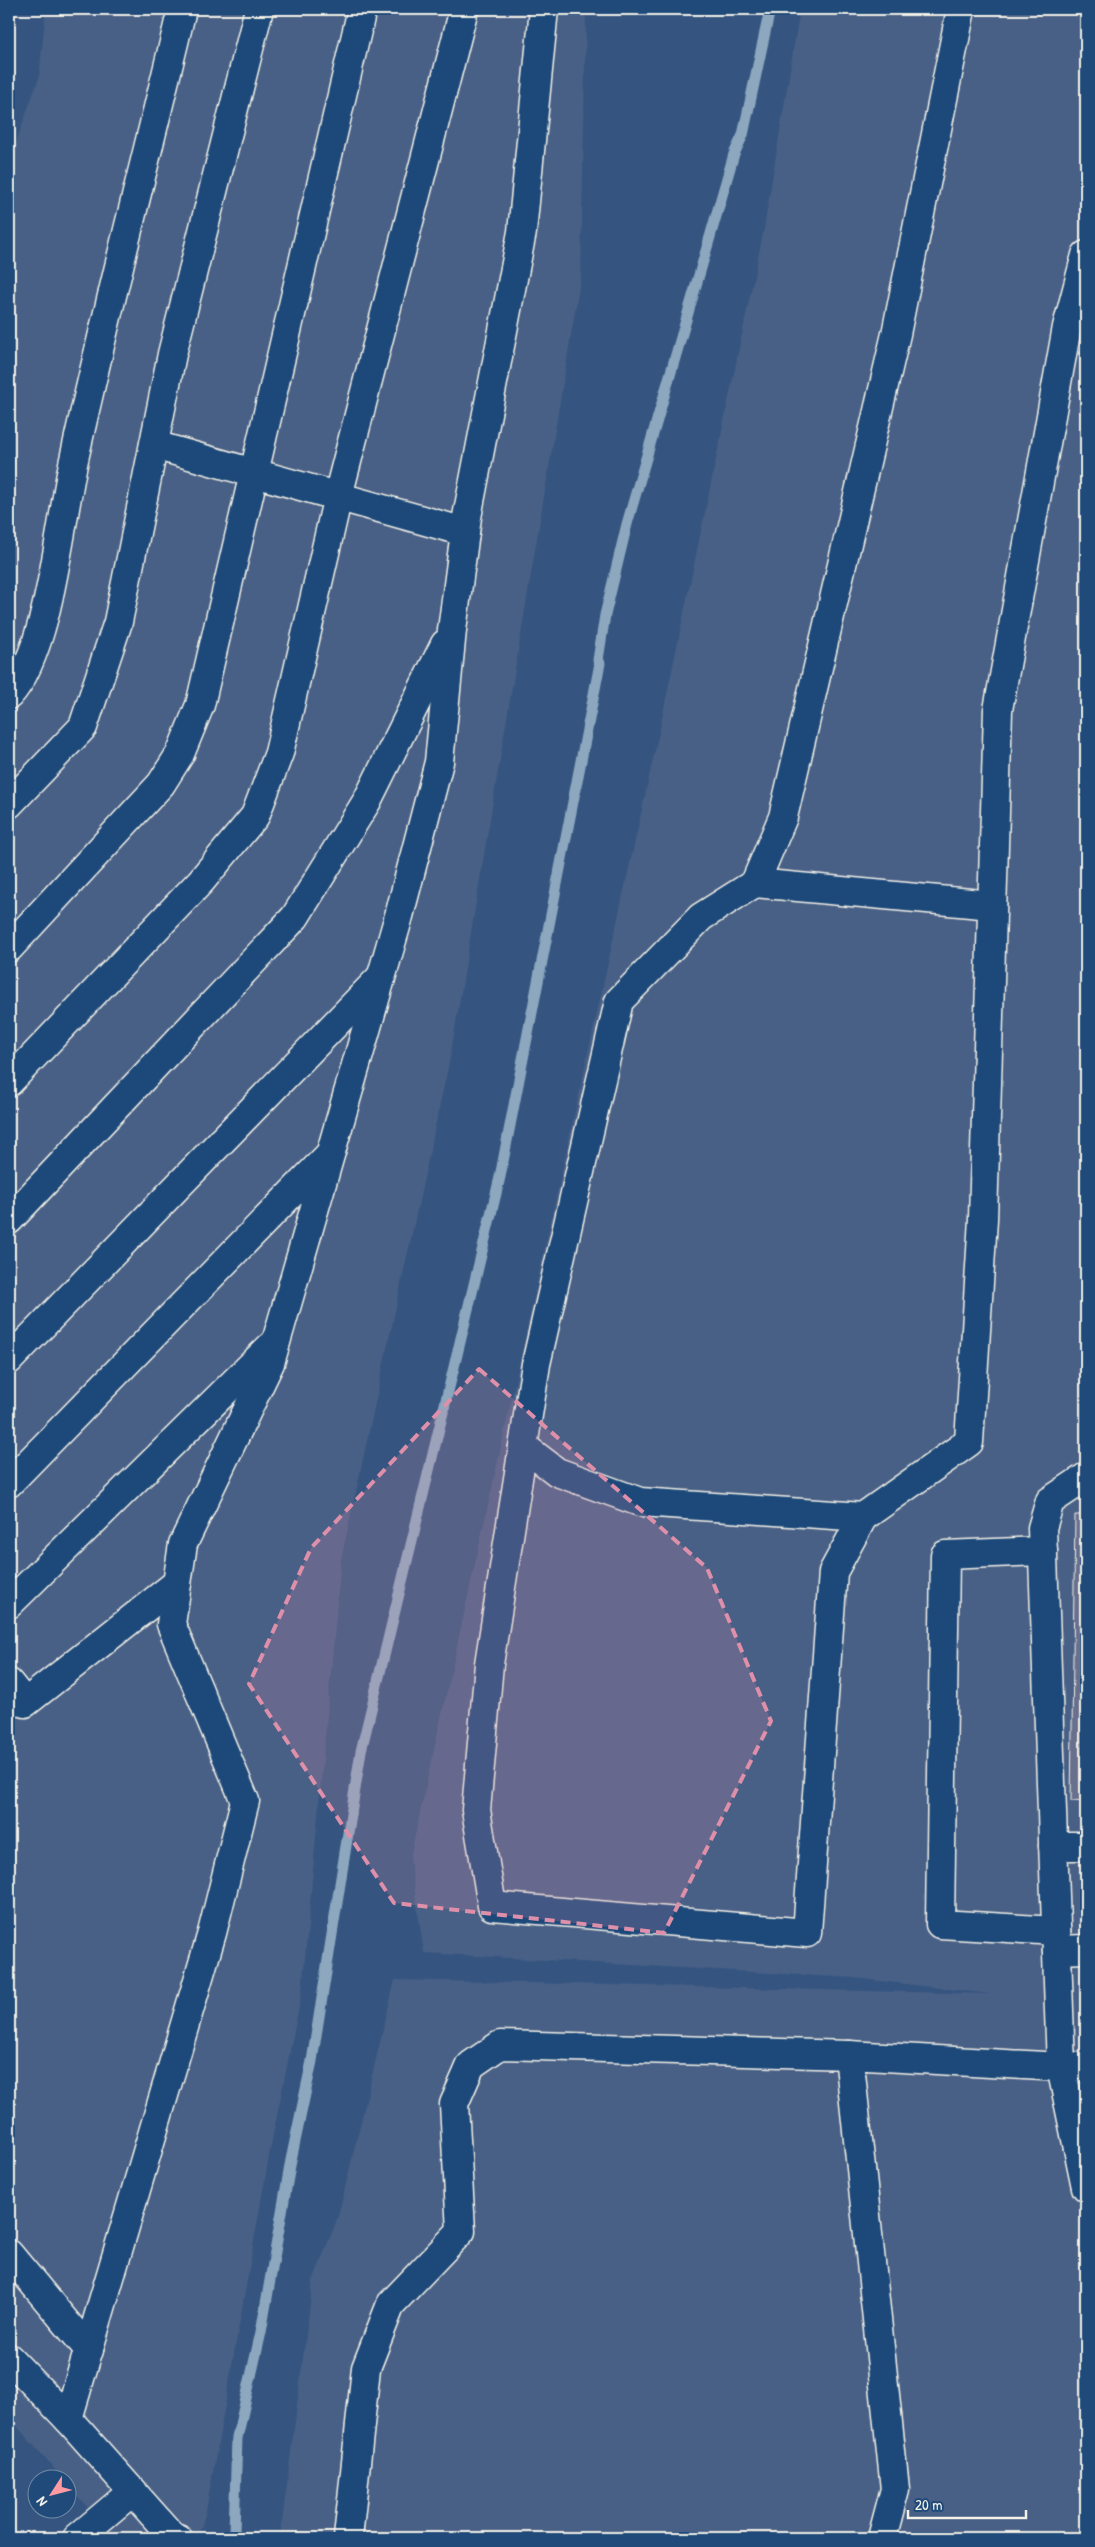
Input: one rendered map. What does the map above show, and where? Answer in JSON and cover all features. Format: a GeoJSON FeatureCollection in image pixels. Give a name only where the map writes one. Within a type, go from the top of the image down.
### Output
{"type":"FeatureCollection","features":[{"type":"Feature","properties":{"kind":"street"},"geometry":{"type":"LineString","coordinates":[[9,694],[33,656],[44,615],[73,464],[182,9]]}},
{"type":"Feature","properties":{"kind":"street"},"geometry":{"type":"LineString","coordinates":[[9,804],[83,727],[118,622],[172,354],[260,9]]}},
{"type":"Feature","properties":{"kind":"street"},"geometry":{"type":"LineString","coordinates":[[9,948],[161,784],[180,754],[200,706],[362,9]]}},
{"type":"Feature","properties":{"kind":"street"},"geometry":{"type":"LineString","coordinates":[[9,1082],[201,881],[255,816],[278,753],[338,496],[464,9]]}},
{"type":"Feature","properties":{"kind":"street"},"geometry":{"type":"LineString","coordinates":[[68,2419],[212,1933],[245,1801],[172,1624],[183,1544],[270,1363],[382,976],[439,762],[452,630],[465,532],[522,232],[544,9]]}},
{"type":"Feature","properties":{"kind":"street"},"geometry":{"type":"LineString","coordinates":[[961,9],[896,334],[785,807],[754,883],[701,917],[619,1001],[536,1364],[489,1664],[476,1810],[492,1906],[807,1933],[833,1572],[863,1517],[969,1442],[983,1219],[998,710],[1067,327],[1086,255]]}},
{"type":"Feature","properties":{"kind":"street"},"geometry":{"type":"LineString","coordinates":[[154,445],[465,532]]}},
{"type":"Feature","properties":{"kind":"street"},"geometry":{"type":"LineString","coordinates":[[9,1220],[295,917],[367,801],[452,630]]}},
{"type":"Feature","properties":{"kind":"street"},"geometry":{"type":"LineString","coordinates":[[754,883],[992,905]]}},
{"type":"Feature","properties":{"kind":"street"},"geometry":{"type":"LineString","coordinates":[[9,1360],[382,976]]}},
{"type":"Feature","properties":{"kind":"street"},"geometry":{"type":"LineString","coordinates":[[9,1483],[330,1154]]}},
{"type":"Feature","properties":{"kind":"street"},"geometry":{"type":"LineString","coordinates":[[9,1604],[276,1341]]}},
{"type":"Feature","properties":{"kind":"street"},"geometry":{"type":"LineString","coordinates":[[523,1446],[557,1472],[640,1502],[863,1517]]}},
{"type":"Feature","properties":{"kind":"street"},"geometry":{"type":"LineString","coordinates":[[1086,1477],[1050,1501],[1042,1528],[1057,1940],[1074,2066],[1086,2187]]}},
{"type":"Feature","properties":{"kind":"street"},"geometry":{"type":"LineString","coordinates":[[1043,1551],[946,1555],[940,1924],[1057,1940],[1086,1949]]}},
{"type":"Feature","properties":{"kind":"street"},"geometry":{"type":"LineString","coordinates":[[14,1701],[177,1583]]}},
{"type":"Feature","properties":{"kind":"street"},"geometry":{"type":"LineString","coordinates":[[1053,1846],[1086,1846]]}},
{"type":"Feature","properties":{"kind":"street"},"geometry":{"type":"LineString","coordinates":[[348,2538],[366,2368],[391,2304],[461,2231],[454,2104],[471,2066],[500,2045],[849,2055],[1074,2066]]}},
{"type":"Feature","properties":{"kind":"street"},"geometry":{"type":"LineString","coordinates":[[849,2055],[895,2489],[882,2538]]}},
{"type":"Feature","properties":{"kind":"street"},"geometry":{"type":"LineString","coordinates":[[9,2254],[89,2350]]}},
{"type":"Feature","properties":{"kind":"street"},"geometry":{"type":"LineString","coordinates":[[9,2358],[68,2419],[172,2536],[178,2538]]}},
{"type":"Feature","properties":{"kind":"street"},"geometry":{"type":"LineString","coordinates":[[77,2538],[133,2491]]}},
{"type":"Feature","properties":{"kind":"highlighted area"},"geometry":{"type":"Polygon","coordinates":[[[479,1369],[707,1568],[771,1721],[664,1933],[394,1903],[249,1684],[311,1548],[479,1369]]]}},
{"type":"Feature","properties":{"kind":"shaded area"},"geometry":{"type":"Polygon","coordinates":[[[46,9],[586,9],[581,275],[450,1058],[341,1560],[302,1991],[271,2145],[206,2511],[198,2538],[114,2538],[78,2497],[78,2470],[55,2470],[9,2417],[9,162],[39,78],[46,9]]]}},
{"type":"Feature","properties":{"kind":"shaded area"},"geometry":{"type":"Polygon","coordinates":[[[800,9],[1086,9],[1086,2538],[280,2538],[313,2281],[338,2217],[395,1980],[991,1994],[855,1978],[424,1953],[410,1858],[660,728],[764,229],[800,9]]]}},
{"type":"Feature","properties":{"kind":"building"},"geometry":{"type":"Polygon","coordinates":[[[1075,1515],[1086,1515],[1086,1802],[1071,1801],[1075,1515]]]}},
{"type":"Feature","properties":{"kind":"waterway"},"geometry":{"type":"LineString","coordinates":[[234,2532],[237,2438],[261,2332],[291,2160],[312,2061],[361,1751],[500,1177],[600,663],[598,660],[605,615],[627,524],[734,154],[743,135],[770,9]]}}]}
